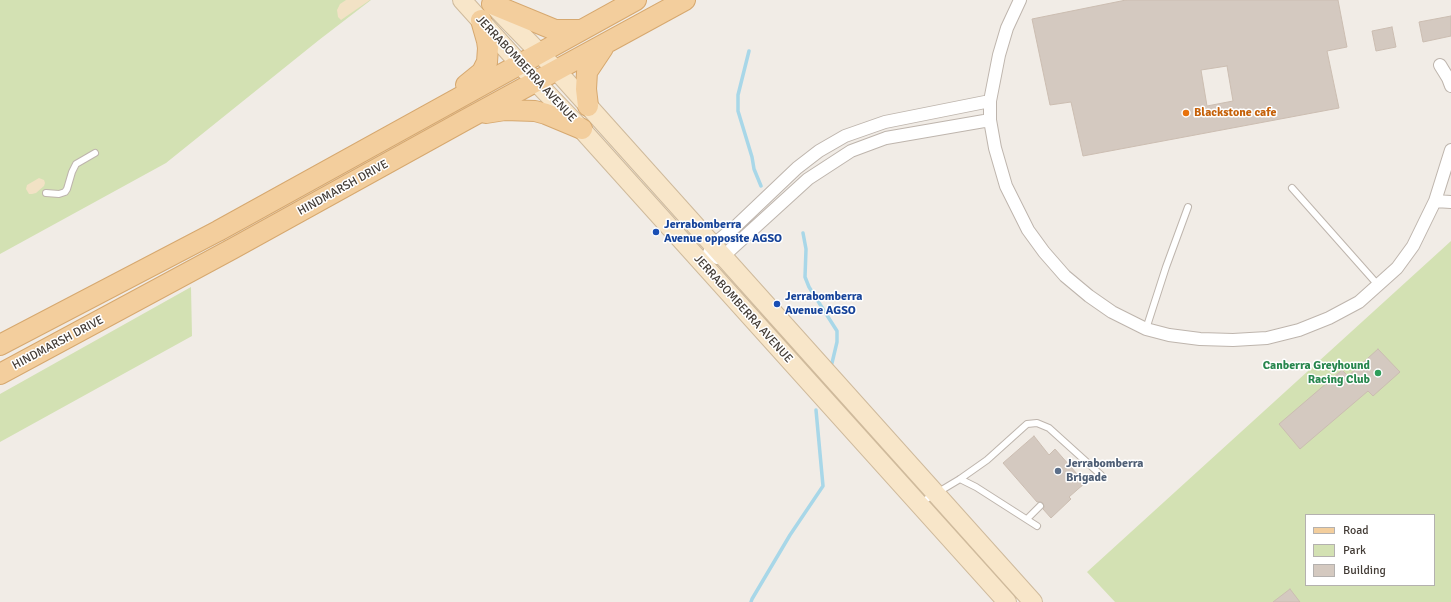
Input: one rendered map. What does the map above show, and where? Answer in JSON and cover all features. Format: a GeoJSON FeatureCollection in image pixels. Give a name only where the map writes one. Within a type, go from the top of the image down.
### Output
{"type":"FeatureCollection","features":[{"type":"Feature","properties":{"kind":"main road","name":"HINDMARSH DRIVE"},"geometry":{"type":"LineString","coordinates":[[0,345],[218,231],[520,64],[539,52],[636,0]]}},
{"type":"Feature","properties":{"kind":"main road","name":"HINDMARSH DRIVE"},"geometry":{"type":"LineString","coordinates":[[0,374],[232,249],[685,0]]}},
{"type":"Feature","properties":{"kind":"main road"},"geometry":{"type":"LineString","coordinates":[[491,2],[555,30],[581,30]]}},
{"type":"Feature","properties":{"kind":"main road"},"geometry":{"type":"LineString","coordinates":[[407,126],[482,72],[487,62],[488,48],[481,20]]}},
{"type":"Feature","properties":{"kind":"main road"},"geometry":{"type":"LineString","coordinates":[[588,106],[586,90],[587,72],[607,43]]}},
{"type":"Feature","properties":{"kind":"main road"},"geometry":{"type":"LineString","coordinates":[[467,119],[505,110],[535,111],[546,114],[582,130]]}},
{"type":"Feature","properties":{"kind":"street","name":"JERRABOMBERRA AVENUE"},"geometry":{"type":"LineString","coordinates":[[462,0],[536,82],[582,130],[1007,602]]}},
{"type":"Feature","properties":{"kind":"street"},"geometry":{"type":"LineString","coordinates":[[1020,0],[1012,16],[1001,48],[992,84],[990,101],[990,120],[995,148],[1006,186],[1028,230],[1044,252],[1065,276],[1089,296],[1112,312],[1146,329],[1169,335],[1200,339],[1233,340],[1267,338],[1299,330],[1329,318],[1358,302],[1397,268],[1413,246],[1435,201],[1451,150]]}},
{"type":"Feature","properties":{"kind":"street","name":"JERRABOMBERRA AVENUE"},"geometry":{"type":"LineString","coordinates":[[491,2],[588,106],[1034,602]]}},
{"type":"Feature","properties":{"kind":"street"},"geometry":{"type":"LineString","coordinates":[[1440,66],[1448,78],[1451,86]]}},
{"type":"Feature","properties":{"kind":"street"},"geometry":{"type":"LineString","coordinates":[[718,250],[736,226],[797,168],[819,151],[845,136],[885,122],[990,101]]}},
{"type":"Feature","properties":{"kind":"street"},"geometry":{"type":"LineString","coordinates":[[703,265],[718,250],[808,179],[851,151],[886,138],[990,120]]}},
{"type":"Feature","properties":{"kind":"street"},"geometry":{"type":"LineString","coordinates":[[1435,201],[1451,202]]}},
{"type":"Feature","properties":{"kind":"street"},"geometry":{"type":"LineString","coordinates":[[727,291],[741,277]]}},
{"type":"Feature","properties":{"kind":"lane"},"geometry":{"type":"LineString","coordinates":[[46,193],[59,194],[65,192],[76,164],[95,153]]}},
{"type":"Feature","properties":{"kind":"lane"},"geometry":{"type":"LineString","coordinates":[[1292,188],[1378,285]]}},
{"type":"Feature","properties":{"kind":"lane"},"geometry":{"type":"LineString","coordinates":[[1146,329],[1166,267],[1188,207]]}},
{"type":"Feature","properties":{"kind":"lane"},"geometry":{"type":"LineString","coordinates":[[919,504],[960,479],[987,460],[1027,424],[1037,423],[1049,428],[1101,475]]}},
{"type":"Feature","properties":{"kind":"lane"},"geometry":{"type":"LineString","coordinates":[[960,479],[976,486],[1037,526]]}},
{"type":"Feature","properties":{"kind":"lane"},"geometry":{"type":"LineString","coordinates":[[1027,519],[1040,506]]}},
{"type":"Feature","properties":{"kind":"green space"},"geometry":{"type":"Polygon","coordinates":[[[0,0],[371,0],[166,163],[0,254],[0,0]]]}},
{"type":"Feature","properties":{"kind":"green space","name":"Canberra Greyhound Racing Club"},"geometry":{"type":"Polygon","coordinates":[[[1451,241],[1451,602],[1115,602],[1087,572],[1451,241]]]}},
{"type":"Feature","properties":{"kind":"green space"},"geometry":{"type":"Polygon","coordinates":[[[191,287],[192,336],[0,442],[0,394],[191,287]]]}},
{"type":"Feature","properties":{"kind":"sand"},"geometry":{"type":"Polygon","coordinates":[[[346,0],[370,0],[341,20],[338,17],[337,10],[340,4],[346,0]]]}},
{"type":"Feature","properties":{"kind":"sand"},"geometry":{"type":"Polygon","coordinates":[[[39,178],[44,180],[44,186],[36,193],[29,194],[26,189],[27,185],[39,178]]]}},
{"type":"Feature","properties":{"kind":"building"},"geometry":{"type":"Polygon","coordinates":[[[1126,0],[1338,0],[1347,47],[1327,51],[1339,108],[1083,156],[1071,102],[1050,105],[1032,19],[1126,0]],[[1227,66],[1201,70],[1207,106],[1233,101],[1227,66]]]}},
{"type":"Feature","properties":{"kind":"building"},"geometry":{"type":"Polygon","coordinates":[[[1451,16],[1451,36],[1423,42],[1419,22],[1451,16]]]}},
{"type":"Feature","properties":{"kind":"building"},"geometry":{"type":"Polygon","coordinates":[[[1392,27],[1396,47],[1376,51],[1372,31],[1392,27]]]}},
{"type":"Feature","properties":{"kind":"building"},"geometry":{"type":"Polygon","coordinates":[[[1378,349],[1400,372],[1373,396],[1368,391],[1300,449],[1279,424],[1342,370],[1348,376],[1378,349]]]}},
{"type":"Feature","properties":{"kind":"building"},"geometry":{"type":"Polygon","coordinates":[[[1034,436],[1049,455],[1055,449],[1085,483],[1069,497],[1071,499],[1051,518],[1043,509],[1043,503],[1037,502],[1003,463],[1034,436]]]}},
{"type":"Feature","properties":{"kind":"building"},"geometry":{"type":"Polygon","coordinates":[[[1290,589],[1300,602],[1273,602],[1290,589]]]}},
{"type":"Feature","properties":{"kind":"waterway"},"geometry":{"type":"LineString","coordinates":[[749,51],[738,95],[738,111],[752,157],[754,169],[761,186]]}},
{"type":"Feature","properties":{"kind":"waterway"},"geometry":{"type":"LineString","coordinates":[[803,233],[806,249],[805,277],[809,287],[837,331],[837,342],[832,363]]}},
{"type":"Feature","properties":{"kind":"waterway"},"geometry":{"type":"LineString","coordinates":[[751,602],[790,535],[823,486],[816,410]]}},
{"type":"Feature","properties":{"kind":"place","name":"Blackstone cafe"},"geometry":{"type":"Point","coordinates":[1186,113]}},
{"type":"Feature","properties":{"kind":"place","name":"Jerrabomberra Avenue opposite AGSO"},"geometry":{"type":"Point","coordinates":[656,232]}},
{"type":"Feature","properties":{"kind":"place","name":"Jerrabomberra Avenue AGSO"},"geometry":{"type":"Point","coordinates":[777,304]}},
{"type":"Feature","properties":{"kind":"place","name":"Canberra Greyhound Racing Club"},"geometry":{"type":"Point","coordinates":[1378,373]}},
{"type":"Feature","properties":{"kind":"place","name":"Jerrabomberra Brigade"},"geometry":{"type":"Point","coordinates":[1058,471]}}]}
